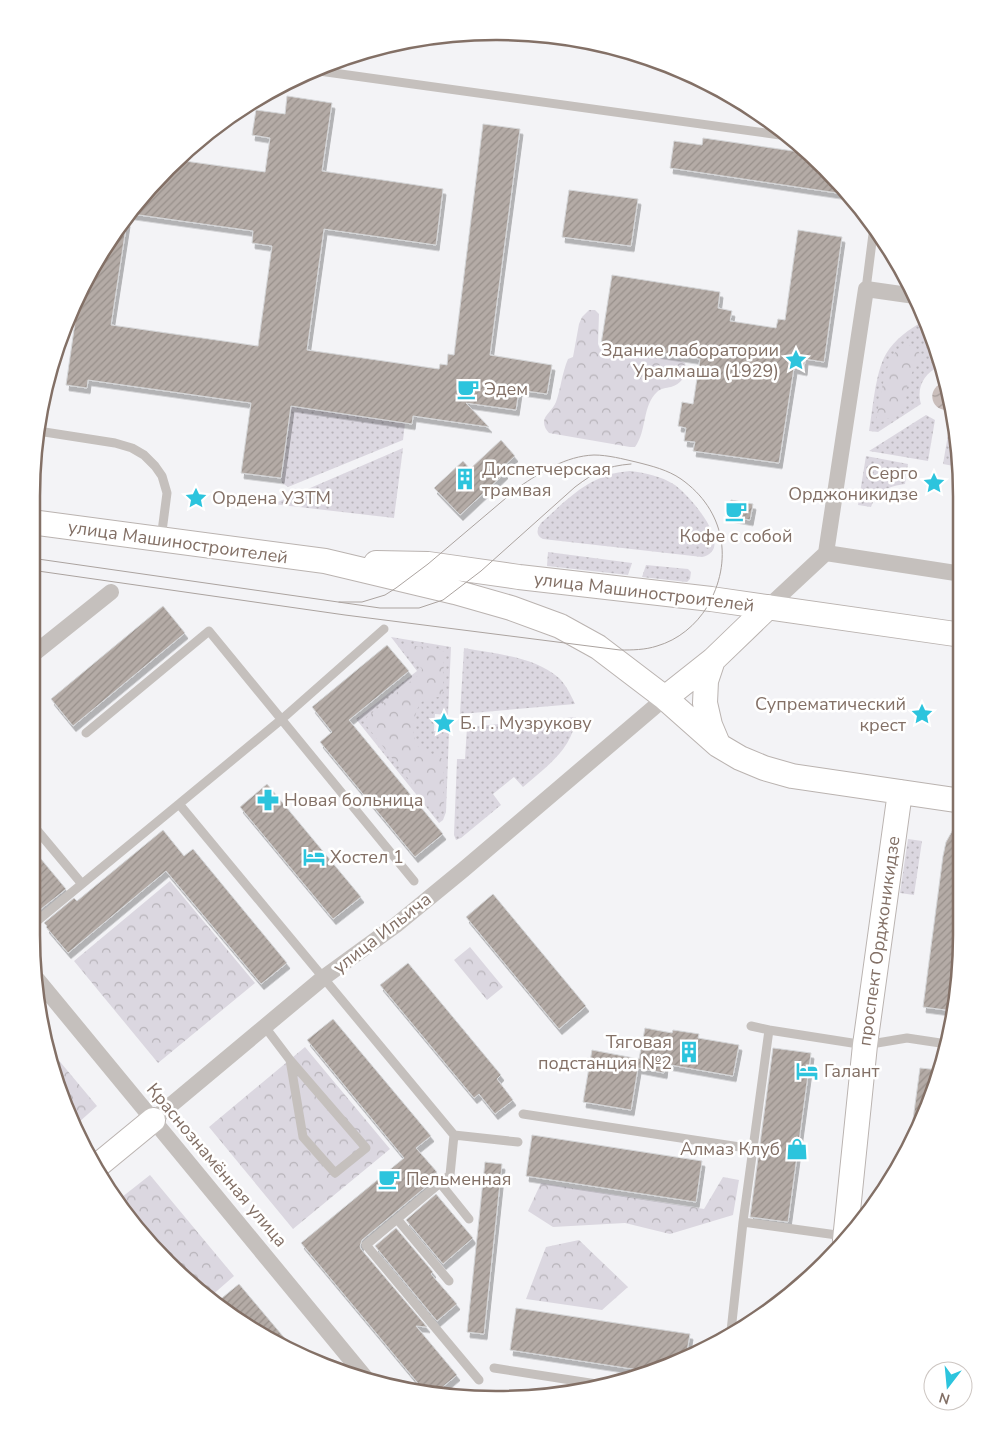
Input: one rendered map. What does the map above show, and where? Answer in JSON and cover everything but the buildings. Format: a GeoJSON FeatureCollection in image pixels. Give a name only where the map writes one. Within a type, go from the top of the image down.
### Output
{"type":"FeatureCollection","features":[{"type":"Feature","properties":{"kind":"main road","name":"улица Машиностроителей"},"geometry":{"type":"LineString","coordinates":[[40,523],[326,561],[428,564],[519,577],[711,599],[953,634]]}},
{"type":"Feature","properties":{"kind":"main road","name":"улица Машиностроителей"},"geometry":{"type":"LineString","coordinates":[[326,561],[455,592],[511,608],[560,626],[598,647],[665,698],[718,745],[740,758],[764,768],[792,776],[953,800]]}},
{"type":"Feature","properties":{"kind":"main road"},"geometry":{"type":"LineString","coordinates":[[665,698],[713,660],[768,607]]}},
{"type":"Feature","properties":{"kind":"main road"},"geometry":{"type":"LineString","coordinates":[[713,660],[706,680],[705,703],[710,725],[718,745]]}},
{"type":"Feature","properties":{"kind":"main road","name":"проспект Орджоникидзе"},"geometry":{"type":"LineString","coordinates":[[846,1228],[865,1045],[900,792]]}},
{"type":"Feature","properties":{"kind":"main road","name":"улица Ильича"},"geometry":{"type":"LineString","coordinates":[[101,1163],[153,1120]]}},
{"type":"Feature","properties":{"kind":"street"},"geometry":{"type":"LineString","coordinates":[[768,607],[826,553],[866,289],[906,295]]}},
{"type":"Feature","properties":{"kind":"street"},"geometry":{"type":"LineString","coordinates":[[826,553],[953,573]]}},
{"type":"Feature","properties":{"kind":"street"},"geometry":{"type":"LineString","coordinates":[[40,649],[111,592]]}},
{"type":"Feature","properties":{"kind":"street","name":"улица Ильича"},"geometry":{"type":"LineString","coordinates":[[153,1120],[323,978],[396,925],[665,698]]}},
{"type":"Feature","properties":{"kind":"street","name":"Краснознамённая улица"},"geometry":{"type":"LineString","coordinates":[[43,987],[359,1370]]}},
{"type":"Feature","properties":{"kind":"lane"},"geometry":{"type":"LineString","coordinates":[[329,72],[774,134]]}},
{"type":"Feature","properties":{"kind":"lane"},"geometry":{"type":"LineString","coordinates":[[866,289],[872,238]]}},
{"type":"Feature","properties":{"kind":"lane"},"geometry":{"type":"LineString","coordinates":[[45,432],[115,443],[144,454],[162,476],[167,493],[161,540]]}},
{"type":"Feature","properties":{"kind":"lane"},"geometry":{"type":"LineString","coordinates":[[40,919],[282,719],[384,630]]}},
{"type":"Feature","properties":{"kind":"lane"},"geometry":{"type":"LineString","coordinates":[[86,733],[209,631],[414,881]]}},
{"type":"Feature","properties":{"kind":"lane"},"geometry":{"type":"LineString","coordinates":[[179,804],[454,1135],[518,1142]]}},
{"type":"Feature","properties":{"kind":"lane"},"geometry":{"type":"LineString","coordinates":[[40,834],[82,884]]}},
{"type":"Feature","properties":{"kind":"lane"},"geometry":{"type":"LineString","coordinates":[[751,1026],[865,1045],[906,1038],[939,1043]]}},
{"type":"Feature","properties":{"kind":"lane"},"geometry":{"type":"LineString","coordinates":[[265,1027],[290,1060],[366,1148],[334,1174],[303,1137],[290,1060]]}},
{"type":"Feature","properties":{"kind":"lane"},"geometry":{"type":"LineString","coordinates":[[733,1325],[743,1222],[768,1030]]}},
{"type":"Feature","properties":{"kind":"lane"},"geometry":{"type":"LineString","coordinates":[[522,1114],[753,1150]]}},
{"type":"Feature","properties":{"kind":"lane"},"geometry":{"type":"LineString","coordinates":[[454,1135],[450,1175],[366,1245],[479,1380]]}},
{"type":"Feature","properties":{"kind":"lane"},"geometry":{"type":"LineString","coordinates":[[440,1183],[469,1219]]}},
{"type":"Feature","properties":{"kind":"lane"},"geometry":{"type":"LineString","coordinates":[[397,1219],[449,1281]]}},
{"type":"Feature","properties":{"kind":"lane"},"geometry":{"type":"LineString","coordinates":[[743,1222],[838,1237]]}},
{"type":"Feature","properties":{"kind":"lane"},"geometry":{"type":"LineString","coordinates":[[494,1368],[585,1382]]}},
{"type":"Feature","properties":{"kind":"green space"},"geometry":{"type":"Polygon","coordinates":[[[589,310],[595,310],[599,314],[598,344],[600,349],[609,352],[679,360],[685,363],[686,371],[681,381],[675,386],[660,390],[652,398],[639,441],[635,447],[549,433],[546,429],[544,419],[556,402],[568,359],[573,357],[579,324],[582,317],[589,310]]]}},
{"type":"Feature","properties":{"kind":"green space"},"geometry":{"type":"Polygon","coordinates":[[[919,324],[935,370],[929,373],[922,382],[920,392],[921,404],[878,432],[869,431],[882,362],[894,344],[919,324]]]}},
{"type":"Feature","properties":{"kind":"green space"},"geometry":{"type":"Polygon","coordinates":[[[906,345],[917,349],[920,358],[908,382],[905,404],[898,412],[875,426],[884,379],[890,362],[893,355],[906,345]]]}},
{"type":"Feature","properties":{"kind":"green space"},"geometry":{"type":"Polygon","coordinates":[[[291,406],[405,423],[403,440],[288,487],[282,483],[281,478],[291,406]]]}},
{"type":"Feature","properties":{"kind":"green space"},"geometry":{"type":"Polygon","coordinates":[[[926,415],[935,420],[928,461],[869,451],[926,415]]]}},
{"type":"Feature","properties":{"kind":"green space"},"geometry":{"type":"Polygon","coordinates":[[[948,433],[952,466],[943,464],[948,433]]]}},
{"type":"Feature","properties":{"kind":"green space"},"geometry":{"type":"Polygon","coordinates":[[[403,448],[394,518],[273,504],[403,448]]]}},
{"type":"Feature","properties":{"kind":"green space"},"geometry":{"type":"Polygon","coordinates":[[[866,456],[908,464],[905,484],[884,490],[871,507],[858,505],[866,456]]]}},
{"type":"Feature","properties":{"kind":"green space"},"geometry":{"type":"Polygon","coordinates":[[[630,471],[659,477],[670,482],[690,499],[713,533],[715,544],[711,552],[702,557],[543,539],[539,536],[538,530],[541,523],[571,496],[603,477],[630,471]]]}},
{"type":"Feature","properties":{"kind":"green space"},"geometry":{"type":"Polygon","coordinates":[[[548,552],[632,563],[628,575],[547,566],[548,552]]]}},
{"type":"Feature","properties":{"kind":"green space"},"geometry":{"type":"Polygon","coordinates":[[[646,565],[688,569],[691,572],[690,579],[687,582],[642,577],[646,565]]]}},
{"type":"Feature","properties":{"kind":"green space"},"geometry":{"type":"Polygon","coordinates":[[[391,637],[451,647],[448,715],[435,714],[434,731],[449,733],[446,812],[443,820],[439,823],[356,719],[417,671],[391,637]]]}},
{"type":"Feature","properties":{"kind":"green space"},"geometry":{"type":"Polygon","coordinates":[[[401,644],[440,649],[444,652],[442,696],[425,700],[420,704],[417,709],[414,727],[414,739],[417,746],[424,751],[437,755],[444,762],[443,805],[442,811],[439,814],[436,814],[366,725],[365,721],[367,717],[421,673],[422,669],[401,644]]]}},
{"type":"Feature","properties":{"kind":"green space"},"geometry":{"type":"Polygon","coordinates":[[[464,648],[501,654],[538,665],[559,678],[575,704],[460,714],[464,648]]]}},
{"type":"Feature","properties":{"kind":"green space"},"geometry":{"type":"Polygon","coordinates":[[[576,717],[570,739],[557,757],[523,787],[514,777],[493,794],[501,805],[456,840],[454,835],[457,759],[465,759],[467,727],[576,717]]]}},
{"type":"Feature","properties":{"kind":"green space"},"geometry":{"type":"Polygon","coordinates":[[[908,839],[922,841],[914,895],[900,893],[908,839]]]}},
{"type":"Feature","properties":{"kind":"green space"},"geometry":{"type":"Polygon","coordinates":[[[170,881],[255,983],[158,1063],[74,961],[170,881]]]}},
{"type":"Feature","properties":{"kind":"green space"},"geometry":{"type":"Polygon","coordinates":[[[470,947],[503,987],[487,1000],[454,960],[470,947]]]}},
{"type":"Feature","properties":{"kind":"green space"},"geometry":{"type":"Polygon","coordinates":[[[305,1047],[390,1149],[293,1229],[209,1127],[305,1047]]]}},
{"type":"Feature","properties":{"kind":"green space"},"geometry":{"type":"Polygon","coordinates":[[[58,1059],[97,1106],[80,1121],[64,1081],[58,1059]]]}},
{"type":"Feature","properties":{"kind":"green space"},"geometry":{"type":"Polygon","coordinates":[[[150,1175],[234,1276],[214,1293],[196,1278],[153,1235],[123,1196],[150,1175]]]}},
{"type":"Feature","properties":{"kind":"green space"},"geometry":{"type":"Polygon","coordinates":[[[723,1177],[739,1180],[733,1215],[670,1234],[625,1223],[553,1227],[528,1211],[541,1183],[704,1209],[723,1177]]]}},
{"type":"Feature","properties":{"kind":"green space"},"geometry":{"type":"Polygon","coordinates":[[[579,1240],[628,1287],[602,1310],[526,1299],[546,1247],[579,1240]]]}},
{"type":"Feature","properties":{"kind":"water"},"geometry":{"type":"Polygon","coordinates":[[[938,385],[944,410],[935,405],[933,400],[932,395],[938,385]]]}},
{"type":"Feature","properties":{"kind":"tram line"},"geometry":{"type":"LineString","coordinates":[[40,571],[345,615],[620,650],[634,650],[652,647],[672,640],[692,626],[703,614],[715,590],[721,572],[721,537],[716,521],[707,506],[696,492],[676,476],[654,467],[621,458],[599,455],[584,456],[554,466],[519,487],[428,564],[385,595],[362,602],[339,602]]}},
{"type":"Feature","properties":{"kind":"tram line"},"geometry":{"type":"LineString","coordinates":[[40,559],[380,608],[419,608],[443,600],[481,571],[582,482],[608,468],[631,464]]}},
{"type":"Feature","properties":{"kind":"place","name":"Здание лаборатории Уралмаша (1929)"},"geometry":{"type":"Point","coordinates":[796,360]}},
{"type":"Feature","properties":{"kind":"place","name":"Эдем"},"geometry":{"type":"Point","coordinates":[468,389]}},
{"type":"Feature","properties":{"kind":"place","name":"Диспетчерская трамвая"},"geometry":{"type":"Point","coordinates":[465,479]}},
{"type":"Feature","properties":{"kind":"place","name":"Серго Орджоникидзе"},"geometry":{"type":"Point","coordinates":[934,483]}},
{"type":"Feature","properties":{"kind":"place","name":"Ордена УЗТМ"},"geometry":{"type":"Point","coordinates":[196,498]}},
{"type":"Feature","properties":{"kind":"place","name":"Кофе с собой"},"geometry":{"type":"Point","coordinates":[736,511]}},
{"type":"Feature","properties":{"kind":"place","name":"Супрематический крест"},"geometry":{"type":"Point","coordinates":[922,714]}},
{"type":"Feature","properties":{"kind":"place","name":"Б. Г. Музрукову"},"geometry":{"type":"Point","coordinates":[444,723]}},
{"type":"Feature","properties":{"kind":"place","name":"Новая больница"},"geometry":{"type":"Point","coordinates":[268,800]}},
{"type":"Feature","properties":{"kind":"place","name":"Хостел 1"},"geometry":{"type":"Point","coordinates":[314,857]}},
{"type":"Feature","properties":{"kind":"place","name":"Тяговая подстанция №2"},"geometry":{"type":"Point","coordinates":[689,1052]}},
{"type":"Feature","properties":{"kind":"place","name":"Галант"},"geometry":{"type":"Point","coordinates":[807,1071]}},
{"type":"Feature","properties":{"kind":"place","name":"Алмаз Клуб"},"geometry":{"type":"Point","coordinates":[797,1149]}},
{"type":"Feature","properties":{"kind":"place","name":"Пельменная"},"geometry":{"type":"Point","coordinates":[389,1179]}}]}
